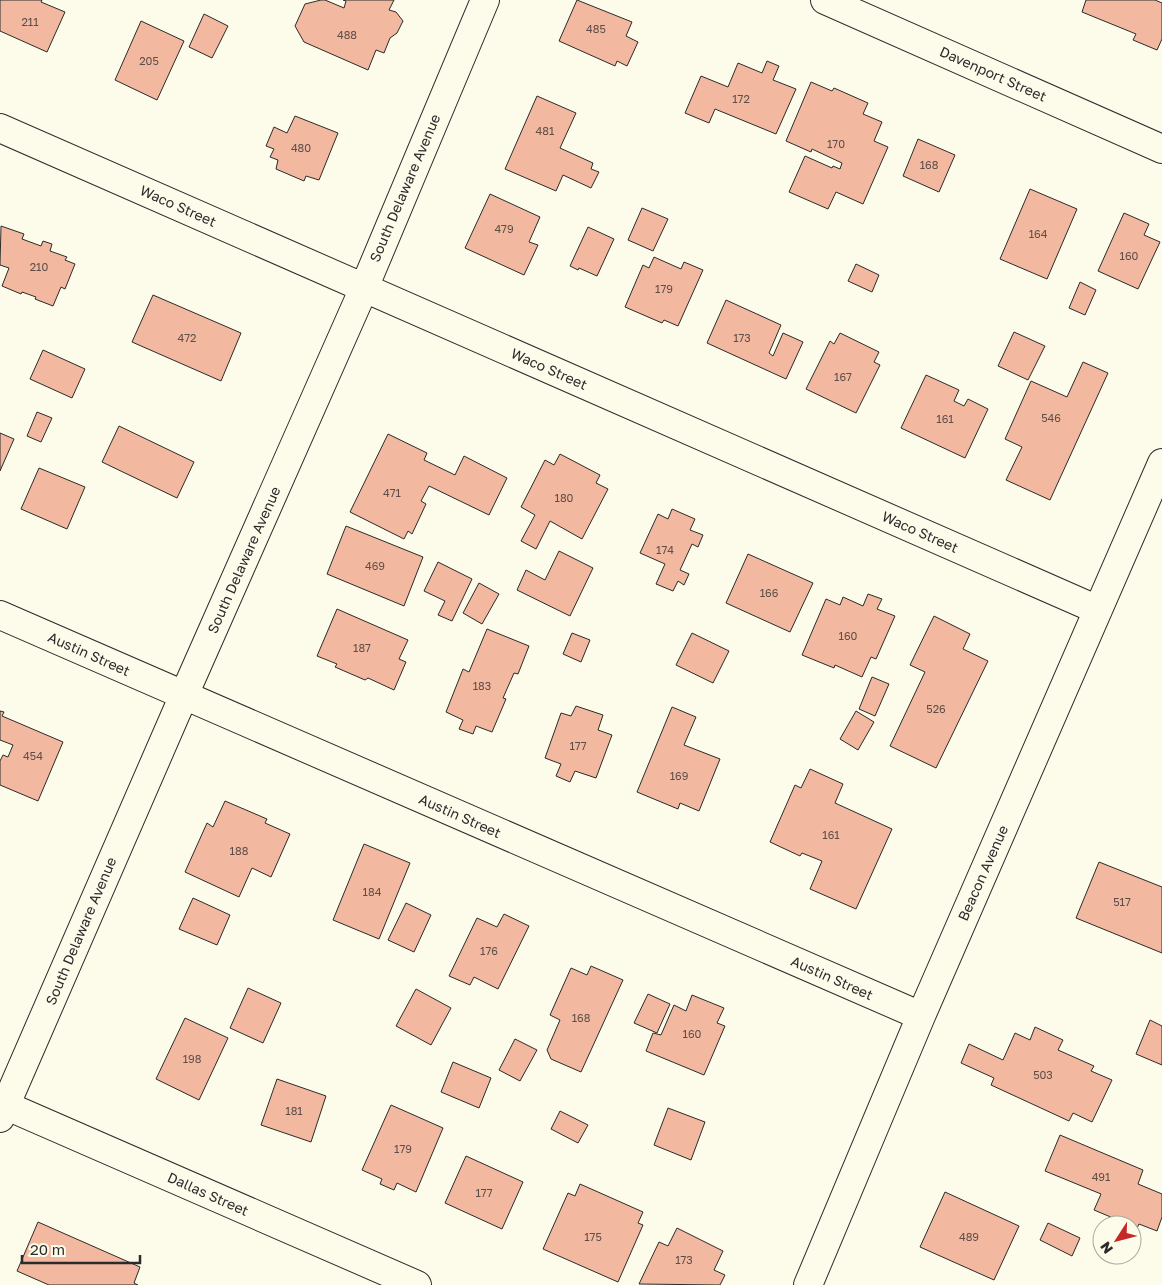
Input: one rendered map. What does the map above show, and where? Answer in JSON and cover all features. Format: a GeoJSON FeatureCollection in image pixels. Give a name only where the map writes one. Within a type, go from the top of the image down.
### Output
{"type":"FeatureCollection","features":[{"type":"Feature","properties":{"kind":"street","name":"South Delaware Avenue"},"geometry":{"type":"LineString","coordinates":[[2,1109],[364,288],[485,0]]}},
{"type":"Feature","properties":{"kind":"street","name":"Davenport Street"},"geometry":{"type":"LineString","coordinates":[[824,0],[1162,149]]}},
{"type":"Feature","properties":{"kind":"street","name":"Waco Street"},"geometry":{"type":"LineString","coordinates":[[0,128],[1098,610]]}},
{"type":"Feature","properties":{"kind":"street","name":"Beacon Avenue"},"geometry":{"type":"LineString","coordinates":[[808,1285],[920,1016],[1162,463]]}},
{"type":"Feature","properties":{"kind":"street","name":"Austin Street"},"geometry":{"type":"LineString","coordinates":[[0,615],[920,1016]]}},
{"type":"Feature","properties":{"kind":"street","name":"Dallas Street"},"geometry":{"type":"LineString","coordinates":[[2,1109],[417,1285]]}},
{"type":"Feature","properties":{"kind":"building"},"geometry":{"type":"Polygon","coordinates":[[[0,0],[42,0],[41,2],[65,12],[47,52],[0,31],[0,0]]]}},
{"type":"Feature","properties":{"kind":"building"},"geometry":{"type":"Polygon","coordinates":[[[321,0],[344,8],[346,1],[343,0],[394,0],[389,10],[396,12],[403,21],[397,33],[390,38],[384,53],[376,50],[368,70],[304,42],[295,26],[305,4],[321,0]]]}},
{"type":"Feature","properties":{"kind":"building"},"geometry":{"type":"Polygon","coordinates":[[[577,0],[632,22],[626,36],[638,42],[627,66],[617,61],[615,66],[559,41],[577,0]]]}},
{"type":"Feature","properties":{"kind":"building"},"geometry":{"type":"Polygon","coordinates":[[[1086,0],[1155,0],[1162,3],[1162,39],[1157,50],[1133,40],[1136,34],[1082,12],[1086,0]]]}},
{"type":"Feature","properties":{"kind":"building"},"geometry":{"type":"Polygon","coordinates":[[[204,14],[228,26],[212,58],[189,47],[204,14]]]}},
{"type":"Feature","properties":{"kind":"building"},"geometry":{"type":"Polygon","coordinates":[[[141,21],[184,41],[157,100],[115,80],[141,21]]]}},
{"type":"Feature","properties":{"kind":"building"},"geometry":{"type":"Polygon","coordinates":[[[767,61],[779,66],[773,80],[796,89],[776,134],[715,109],[709,123],[685,113],[701,76],[728,87],[738,63],[762,73],[767,61]]]}},
{"type":"Feature","properties":{"kind":"building"},"geometry":{"type":"Polygon","coordinates":[[[811,82],[832,91],[834,88],[868,103],[863,114],[882,122],[874,141],[888,147],[863,204],[836,192],[828,209],[789,192],[805,156],[832,168],[833,166],[840,169],[842,163],[812,149],[811,152],[786,141],[811,82]]]}},
{"type":"Feature","properties":{"kind":"building"},"geometry":{"type":"Polygon","coordinates":[[[537,96],[576,113],[560,148],[593,163],[591,169],[599,172],[591,188],[563,175],[556,191],[505,169],[537,96]]]}},
{"type":"Feature","properties":{"kind":"building"},"geometry":{"type":"Polygon","coordinates":[[[295,116],[338,133],[319,180],[306,176],[304,181],[276,169],[278,160],[270,157],[274,149],[266,146],[274,127],[287,133],[295,116]]]}},
{"type":"Feature","properties":{"kind":"building"},"geometry":{"type":"Polygon","coordinates":[[[918,139],[955,155],[939,192],[903,176],[918,139]]]}},
{"type":"Feature","properties":{"kind":"building"},"geometry":{"type":"Polygon","coordinates":[[[1030,189],[1077,209],[1047,279],[1000,259],[1030,189]]]}},
{"type":"Feature","properties":{"kind":"building"},"geometry":{"type":"Polygon","coordinates":[[[490,194],[540,217],[529,242],[538,245],[524,275],[465,248],[490,194]]]}},
{"type":"Feature","properties":{"kind":"building"},"geometry":{"type":"Polygon","coordinates":[[[642,208],[668,219],[653,251],[628,240],[642,208]]]}},
{"type":"Feature","properties":{"kind":"building"},"geometry":{"type":"Polygon","coordinates":[[[1124,213],[1149,224],[1144,235],[1160,242],[1138,289],[1098,271],[1124,213]]]}},
{"type":"Feature","properties":{"kind":"building"},"geometry":{"type":"Polygon","coordinates":[[[1,226],[24,234],[22,239],[41,246],[43,241],[52,244],[50,251],[67,257],[65,260],[75,264],[65,289],[61,287],[53,306],[35,299],[36,297],[22,292],[21,294],[2,286],[9,268],[0,265],[1,226]]]}},
{"type":"Feature","properties":{"kind":"building"},"geometry":{"type":"Polygon","coordinates":[[[588,227],[614,239],[597,276],[570,266],[588,227]]]}},
{"type":"Feature","properties":{"kind":"building"},"geometry":{"type":"Polygon","coordinates":[[[654,257],[681,269],[684,262],[703,270],[678,326],[664,320],[662,323],[625,307],[643,265],[649,268],[654,257]]]}},
{"type":"Feature","properties":{"kind":"building"},"geometry":{"type":"Polygon","coordinates":[[[856,264],[879,275],[872,292],[848,281],[856,264]]]}},
{"type":"Feature","properties":{"kind":"building"},"geometry":{"type":"Polygon","coordinates":[[[1080,282],[1096,290],[1085,315],[1069,308],[1080,282]]]}},
{"type":"Feature","properties":{"kind":"building"},"geometry":{"type":"Polygon","coordinates":[[[153,295],[241,333],[221,381],[132,342],[153,295]]]}},
{"type":"Feature","properties":{"kind":"building"},"geometry":{"type":"Polygon","coordinates":[[[726,300],[781,325],[769,353],[773,356],[783,333],[803,342],[786,379],[707,343],[726,300]]]}},
{"type":"Feature","properties":{"kind":"building"},"geometry":{"type":"Polygon","coordinates":[[[1014,332],[1045,346],[1028,380],[998,366],[1014,332]]]}},
{"type":"Feature","properties":{"kind":"building"},"geometry":{"type":"Polygon","coordinates":[[[840,333],[879,352],[874,362],[880,365],[856,413],[806,389],[830,341],[834,344],[840,333]]]}},
{"type":"Feature","properties":{"kind":"building"},"geometry":{"type":"Polygon","coordinates":[[[43,350],[85,369],[72,398],[30,379],[43,350]]]}},
{"type":"Feature","properties":{"kind":"building"},"geometry":{"type":"Polygon","coordinates":[[[1083,362],[1108,373],[1050,500],[1006,480],[1022,447],[1005,439],[1031,381],[1067,397],[1083,362]]]}},
{"type":"Feature","properties":{"kind":"building"},"geometry":{"type":"Polygon","coordinates":[[[926,375],[959,390],[954,401],[964,406],[968,399],[988,409],[965,458],[901,428],[926,375]]]}},
{"type":"Feature","properties":{"kind":"building"},"geometry":{"type":"Polygon","coordinates":[[[37,412],[52,418],[41,442],[27,436],[37,412]]]}},
{"type":"Feature","properties":{"kind":"building"},"geometry":{"type":"Polygon","coordinates":[[[119,426],[194,462],[177,498],[102,462],[119,426]]]}},
{"type":"Feature","properties":{"kind":"building"},"geometry":{"type":"Polygon","coordinates":[[[0,433],[14,439],[0,471],[0,433]]]}},
{"type":"Feature","properties":{"kind":"building"},"geometry":{"type":"Polygon","coordinates":[[[388,434],[427,453],[424,460],[455,475],[464,456],[507,478],[489,515],[429,486],[421,501],[426,504],[412,534],[408,531],[404,539],[350,512],[388,434]]]}},
{"type":"Feature","properties":{"kind":"building"},"geometry":{"type":"Polygon","coordinates":[[[560,454],[600,475],[596,483],[608,489],[582,539],[550,521],[536,549],[521,541],[535,515],[521,507],[545,460],[554,465],[560,454]]]}},
{"type":"Feature","properties":{"kind":"building"},"geometry":{"type":"Polygon","coordinates":[[[39,468],[85,487],[67,529],[21,509],[39,468]]]}},
{"type":"Feature","properties":{"kind":"building"},"geometry":{"type":"Polygon","coordinates":[[[672,509],[695,519],[690,530],[703,535],[698,547],[692,544],[680,570],[689,574],[684,585],[678,581],[673,591],[656,584],[665,564],[640,553],[658,514],[668,519],[672,509]]]}},
{"type":"Feature","properties":{"kind":"building"},"geometry":{"type":"Polygon","coordinates":[[[346,526],[423,557],[404,606],[327,574],[346,526]]]}},
{"type":"Feature","properties":{"kind":"building"},"geometry":{"type":"Polygon","coordinates":[[[559,551],[593,568],[570,616],[517,590],[526,570],[545,580],[559,551]]]}},
{"type":"Feature","properties":{"kind":"building"},"geometry":{"type":"Polygon","coordinates":[[[748,554],[813,583],[790,632],[726,603],[748,554]]]}},
{"type":"Feature","properties":{"kind":"building"},"geometry":{"type":"Polygon","coordinates":[[[438,562],[472,579],[452,621],[438,615],[445,601],[424,591],[438,562]]]}},
{"type":"Feature","properties":{"kind":"building"},"geometry":{"type":"Polygon","coordinates":[[[479,583],[499,594],[482,624],[463,613],[479,583]]]}},
{"type":"Feature","properties":{"kind":"building"},"geometry":{"type":"Polygon","coordinates":[[[868,594],[882,599],[877,609],[895,616],[876,659],[871,657],[862,677],[835,665],[834,668],[802,655],[826,599],[840,605],[843,597],[863,606],[868,594]]]}},
{"type":"Feature","properties":{"kind":"building"},"geometry":{"type":"Polygon","coordinates":[[[337,609],[408,640],[399,659],[406,662],[394,690],[368,678],[365,680],[335,667],[337,664],[317,656],[337,609]]]}},
{"type":"Feature","properties":{"kind":"building"},"geometry":{"type":"Polygon","coordinates":[[[934,616],[970,634],[963,649],[988,661],[936,768],[890,746],[925,672],[910,665],[934,616]]]}},
{"type":"Feature","properties":{"kind":"building"},"geometry":{"type":"Polygon","coordinates":[[[487,629],[529,646],[518,674],[514,673],[503,698],[506,699],[492,732],[476,726],[473,734],[459,729],[463,720],[446,712],[463,669],[469,672],[487,629]]]}},
{"type":"Feature","properties":{"kind":"building"},"geometry":{"type":"Polygon","coordinates":[[[572,633],[590,640],[581,662],[563,654],[572,633]]]}},
{"type":"Feature","properties":{"kind":"building"},"geometry":{"type":"Polygon","coordinates":[[[692,633],[729,651],[713,683],[676,665],[692,633]]]}},
{"type":"Feature","properties":{"kind":"building"},"geometry":{"type":"Polygon","coordinates":[[[872,677],[889,684],[875,716],[859,709],[872,677]]]}},
{"type":"Feature","properties":{"kind":"building"},"geometry":{"type":"Polygon","coordinates":[[[576,706],[603,715],[598,730],[612,735],[596,778],[575,771],[570,782],[556,776],[561,764],[545,758],[561,713],[571,716],[576,706]]]}},
{"type":"Feature","properties":{"kind":"building"},"geometry":{"type":"Polygon","coordinates":[[[672,707],[696,717],[684,745],[720,759],[699,811],[680,803],[678,809],[637,792],[672,707]]]}},
{"type":"Feature","properties":{"kind":"building"},"geometry":{"type":"Polygon","coordinates":[[[0,711],[4,712],[2,716],[63,742],[38,801],[0,785],[0,761],[3,755],[8,757],[13,745],[0,740],[0,711]]]}},
{"type":"Feature","properties":{"kind":"building"},"geometry":{"type":"Polygon","coordinates":[[[856,711],[874,722],[858,750],[840,739],[856,711]]]}},
{"type":"Feature","properties":{"kind":"building"},"geometry":{"type":"Polygon","coordinates":[[[810,769],[843,784],[835,803],[892,829],[856,909],[810,889],[822,861],[802,853],[800,856],[770,842],[795,785],[801,788],[810,769]]]}},
{"type":"Feature","properties":{"kind":"building"},"geometry":{"type":"Polygon","coordinates":[[[225,801],[267,819],[265,823],[290,834],[271,877],[252,868],[239,897],[185,872],[207,823],[213,827],[225,801]]]}},
{"type":"Feature","properties":{"kind":"building"},"geometry":{"type":"Polygon","coordinates":[[[364,844],[410,863],[379,939],[333,920],[364,844]]]}},
{"type":"Feature","properties":{"kind":"building"},"geometry":{"type":"Polygon","coordinates":[[[1099,862],[1162,887],[1162,953],[1076,918],[1099,862]]]}},
{"type":"Feature","properties":{"kind":"building"},"geometry":{"type":"Polygon","coordinates":[[[193,898],[230,915],[217,945],[179,929],[193,898]]]}},
{"type":"Feature","properties":{"kind":"building"},"geometry":{"type":"Polygon","coordinates":[[[406,903],[431,915],[414,952],[388,940],[406,903]]]}},
{"type":"Feature","properties":{"kind":"building"},"geometry":{"type":"Polygon","coordinates":[[[504,914],[529,926],[498,989],[474,977],[470,985],[449,976],[477,918],[497,927],[504,914]]]}},
{"type":"Feature","properties":{"kind":"building"},"geometry":{"type":"Polygon","coordinates":[[[591,966],[623,980],[581,1072],[551,1059],[547,1050],[560,1020],[550,1015],[571,968],[587,975],[591,966]]]}},
{"type":"Feature","properties":{"kind":"building"},"geometry":{"type":"Polygon","coordinates":[[[248,988],[281,1003],[263,1043],[230,1028],[248,988]]]}},
{"type":"Feature","properties":{"kind":"building"},"geometry":{"type":"Polygon","coordinates":[[[416,989],[451,1008],[431,1045],[396,1026],[416,989]]]}},
{"type":"Feature","properties":{"kind":"building"},"geometry":{"type":"Polygon","coordinates":[[[648,994],[670,1004],[657,1033],[634,1023],[648,994]]]}},
{"type":"Feature","properties":{"kind":"building"},"geometry":{"type":"Polygon","coordinates":[[[692,995],[724,1008],[717,1023],[725,1026],[704,1075],[646,1051],[653,1033],[661,1035],[674,1005],[686,1011],[692,995]]]}},
{"type":"Feature","properties":{"kind":"building"},"geometry":{"type":"Polygon","coordinates":[[[185,1018],[228,1038],[199,1100],[156,1079],[185,1018]]]}},
{"type":"Feature","properties":{"kind":"building"},"geometry":{"type":"Polygon","coordinates":[[[1150,1020],[1162,1026],[1162,1065],[1136,1054],[1150,1020]]]}},
{"type":"Feature","properties":{"kind":"building"},"geometry":{"type":"Polygon","coordinates":[[[1035,1027],[1063,1040],[1058,1050],[1094,1066],[1091,1071],[1112,1080],[1092,1122],[1073,1113],[1069,1121],[991,1085],[994,1078],[961,1063],[969,1044],[1003,1060],[1015,1033],[1030,1040],[1035,1027]]]}},
{"type":"Feature","properties":{"kind":"building"},"geometry":{"type":"Polygon","coordinates":[[[515,1039],[537,1050],[520,1081],[499,1070],[515,1039]]]}},
{"type":"Feature","properties":{"kind":"building"},"geometry":{"type":"Polygon","coordinates":[[[453,1062],[491,1078],[479,1108],[441,1092],[453,1062]]]}},
{"type":"Feature","properties":{"kind":"building"},"geometry":{"type":"Polygon","coordinates":[[[277,1079],[326,1096],[311,1142],[261,1125],[277,1079]]]}},
{"type":"Feature","properties":{"kind":"building"},"geometry":{"type":"Polygon","coordinates":[[[391,1105],[443,1128],[416,1192],[397,1183],[394,1190],[380,1184],[382,1179],[362,1170],[391,1105]]]}},
{"type":"Feature","properties":{"kind":"building"},"geometry":{"type":"Polygon","coordinates":[[[668,1108],[705,1122],[691,1160],[654,1145],[668,1108]]]}},
{"type":"Feature","properties":{"kind":"building"},"geometry":{"type":"Polygon","coordinates":[[[560,1111],[588,1125],[578,1143],[551,1129],[560,1111]]]}},
{"type":"Feature","properties":{"kind":"building"},"geometry":{"type":"Polygon","coordinates":[[[1060,1135],[1143,1170],[1138,1184],[1162,1194],[1162,1217],[1157,1231],[1142,1225],[1142,1215],[1106,1215],[1094,1210],[1101,1194],[1045,1171],[1060,1135]]]}},
{"type":"Feature","properties":{"kind":"building"},"geometry":{"type":"Polygon","coordinates":[[[466,1156],[523,1182],[502,1229],[445,1203],[466,1156]]]}},
{"type":"Feature","properties":{"kind":"building"},"geometry":{"type":"Polygon","coordinates":[[[580,1184],[643,1212],[638,1223],[643,1225],[618,1282],[543,1249],[568,1193],[575,1196],[580,1184]]]}},
{"type":"Feature","properties":{"kind":"building"},"geometry":{"type":"Polygon","coordinates":[[[945,1192],[1019,1226],[994,1280],[920,1247],[945,1192]]]}},
{"type":"Feature","properties":{"kind":"building"},"geometry":{"type":"Polygon","coordinates":[[[38,1222],[140,1267],[134,1283],[138,1285],[49,1285],[17,1271],[38,1222]]]}},
{"type":"Feature","properties":{"kind":"building"},"geometry":{"type":"Polygon","coordinates":[[[1048,1223],[1080,1238],[1072,1256],[1040,1240],[1048,1223]]]}},
{"type":"Feature","properties":{"kind":"building"},"geometry":{"type":"Polygon","coordinates":[[[677,1228],[723,1251],[714,1270],[725,1275],[720,1285],[639,1284],[659,1242],[668,1246],[677,1228]]]}}]}
